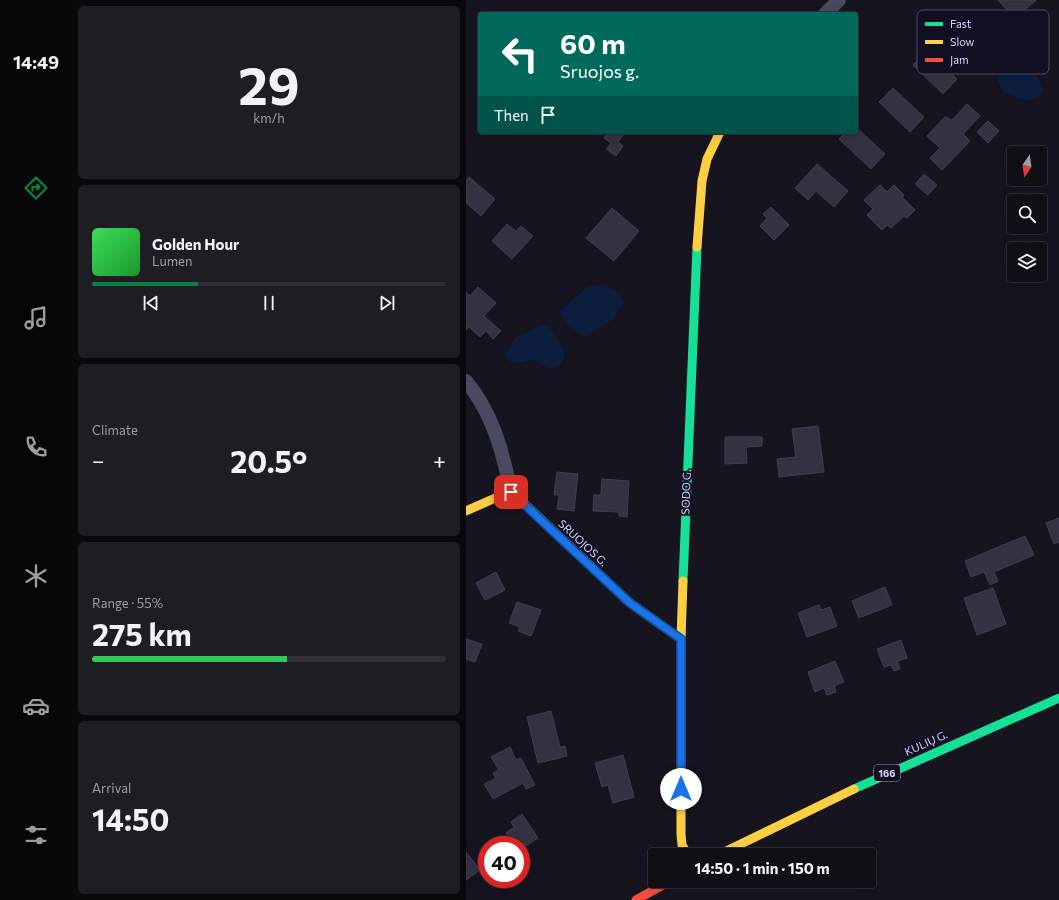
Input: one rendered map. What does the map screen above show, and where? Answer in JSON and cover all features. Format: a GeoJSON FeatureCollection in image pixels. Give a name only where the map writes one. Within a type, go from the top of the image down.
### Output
{"type":"FeatureCollection","features":[{"type":"Feature","properties":{"kind":"street"},"geometry":{"type":"LineString","coordinates":[[827,12],[839,0]]}},
{"type":"Feature","properties":{"kind":"street","name":"SODO G."},"geometry":{"type":"LineString","coordinates":[[684,848],[681,834],[681,639],[695,260],[702,182],[707,159],[719,134]]}},
{"type":"Feature","properties":{"kind":"street"},"geometry":{"type":"LineString","coordinates":[[466,381],[492,421],[502,449],[511,492],[466,511]]}},
{"type":"Feature","properties":{"kind":"street","name":"SRUOJOS G."},"geometry":{"type":"LineString","coordinates":[[511,492],[630,603],[681,639]]}},
{"type":"Feature","properties":{"kind":"street","name":"KULIŲ G."},"geometry":{"type":"LineString","coordinates":[[731,848],[775,825],[861,785],[1059,698]]}},
{"type":"Feature","properties":{"kind":"street"},"geometry":{"type":"LineString","coordinates":[[636,900],[657,888]]}},
{"type":"Feature","properties":{"kind":"water"},"geometry":{"type":"Polygon","coordinates":[[[998,74],[1035,74],[1039,79],[1043,91],[1038,98],[1025,101],[1003,92],[998,82],[998,74]]]}},
{"type":"Feature","properties":{"kind":"water"},"geometry":{"type":"Polygon","coordinates":[[[600,285],[608,287],[618,293],[623,299],[624,303],[613,319],[587,337],[571,328],[564,320],[561,312],[564,307],[587,287],[600,285]]]}},
{"type":"Feature","properties":{"kind":"water"},"geometry":{"type":"Polygon","coordinates":[[[544,324],[560,342],[564,351],[564,359],[560,364],[554,368],[547,368],[533,360],[514,363],[508,360],[505,355],[515,338],[544,324]]]}},
{"type":"Feature","properties":{"kind":"building"},"geometry":{"type":"Polygon","coordinates":[[[998,0],[1036,0],[1025,10],[1007,10],[998,0]]]}},
{"type":"Feature","properties":{"kind":"building"},"geometry":{"type":"Polygon","coordinates":[[[917,61],[917,69],[913,65],[917,61]]]}},
{"type":"Feature","properties":{"kind":"building"},"geometry":{"type":"Polygon","coordinates":[[[922,74],[952,74],[957,79],[943,94],[922,74]]]}},
{"type":"Feature","properties":{"kind":"building"},"geometry":{"type":"Polygon","coordinates":[[[893,88],[924,117],[910,132],[879,102],[893,88]]]}},
{"type":"Feature","properties":{"kind":"building"},"geometry":{"type":"Polygon","coordinates":[[[967,104],[980,116],[963,134],[970,141],[942,170],[930,158],[940,148],[927,136],[945,117],[952,120],[967,104]]]}},
{"type":"Feature","properties":{"kind":"building"},"geometry":{"type":"Polygon","coordinates":[[[988,121],[999,131],[988,143],[977,132],[988,121]]]}},
{"type":"Feature","properties":{"kind":"building"},"geometry":{"type":"Polygon","coordinates":[[[858,129],[885,154],[871,169],[839,139],[844,134],[858,134],[858,129]]]}},
{"type":"Feature","properties":{"kind":"building"},"geometry":{"type":"Polygon","coordinates":[[[607,134],[624,134],[618,142],[623,146],[616,156],[606,149],[611,143],[604,138],[607,134]]]}},
{"type":"Feature","properties":{"kind":"building"},"geometry":{"type":"Polygon","coordinates":[[[817,164],[848,191],[834,207],[816,191],[808,200],[795,188],[817,164]]]}},
{"type":"Feature","properties":{"kind":"building"},"geometry":{"type":"Polygon","coordinates":[[[924,174],[937,185],[928,195],[915,184],[924,174]]]}},
{"type":"Feature","properties":{"kind":"building"},"geometry":{"type":"Polygon","coordinates":[[[469,177],[495,199],[481,216],[466,203],[466,181],[469,177]]]}},
{"type":"Feature","properties":{"kind":"building"},"geometry":{"type":"Polygon","coordinates":[[[880,185],[887,192],[894,185],[904,195],[902,197],[915,210],[907,218],[904,216],[891,228],[887,225],[882,230],[867,215],[873,209],[864,200],[880,185]]]}},
{"type":"Feature","properties":{"kind":"building"},"geometry":{"type":"Polygon","coordinates":[[[771,207],[789,225],[774,240],[760,226],[767,218],[763,214],[771,207]]]}},
{"type":"Feature","properties":{"kind":"building"},"geometry":{"type":"Polygon","coordinates":[[[612,208],[639,231],[614,261],[586,238],[612,208]]]}},
{"type":"Feature","properties":{"kind":"building"},"geometry":{"type":"Polygon","coordinates":[[[507,224],[516,231],[521,226],[533,236],[512,259],[492,241],[507,224]]]}},
{"type":"Feature","properties":{"kind":"building"},"geometry":{"type":"Polygon","coordinates":[[[478,287],[496,303],[484,316],[501,331],[493,339],[486,331],[480,337],[469,327],[466,330],[466,292],[470,296],[478,287]]]}},
{"type":"Feature","properties":{"kind":"building"},"geometry":{"type":"Polygon","coordinates":[[[818,426],[824,472],[779,477],[777,459],[796,457],[792,429],[818,426]]]}},
{"type":"Feature","properties":{"kind":"building"},"geometry":{"type":"Polygon","coordinates":[[[725,437],[762,437],[762,446],[746,447],[747,463],[725,464],[725,437]]]}},
{"type":"Feature","properties":{"kind":"building"},"geometry":{"type":"Polygon","coordinates":[[[557,472],[578,474],[574,511],[557,509],[559,495],[554,495],[557,472]]]}},
{"type":"Feature","properties":{"kind":"building"},"geometry":{"type":"Polygon","coordinates":[[[602,479],[629,481],[627,517],[619,516],[619,512],[593,511],[594,495],[601,495],[602,479]]]}},
{"type":"Feature","properties":{"kind":"building"},"geometry":{"type":"Polygon","coordinates":[[[1059,518],[1059,542],[1054,544],[1046,523],[1059,518]]]}},
{"type":"Feature","properties":{"kind":"building"},"geometry":{"type":"Polygon","coordinates":[[[1025,536],[1034,555],[994,572],[998,581],[990,585],[984,572],[971,577],[965,561],[1025,536]]]}},
{"type":"Feature","properties":{"kind":"building"},"geometry":{"type":"Polygon","coordinates":[[[496,572],[505,590],[485,600],[476,583],[496,572]]]}},
{"type":"Feature","properties":{"kind":"building"},"geometry":{"type":"Polygon","coordinates":[[[885,587],[892,605],[859,618],[852,601],[885,587]]]}},
{"type":"Feature","properties":{"kind":"building"},"geometry":{"type":"Polygon","coordinates":[[[993,588],[1006,624],[977,635],[964,598],[993,588]]]}},
{"type":"Feature","properties":{"kind":"building"},"geometry":{"type":"Polygon","coordinates":[[[517,602],[541,610],[531,636],[518,631],[520,627],[509,623],[517,602]]]}},
{"type":"Feature","properties":{"kind":"building"},"geometry":{"type":"Polygon","coordinates":[[[819,605],[821,610],[830,607],[837,626],[807,637],[798,613],[819,605]]]}},
{"type":"Feature","properties":{"kind":"building"},"geometry":{"type":"Polygon","coordinates":[[[466,639],[482,644],[475,662],[466,659],[466,639]]]}},
{"type":"Feature","properties":{"kind":"building"},"geometry":{"type":"Polygon","coordinates":[[[901,640],[907,658],[897,661],[900,669],[894,671],[891,665],[884,667],[877,649],[901,640]]]}},
{"type":"Feature","properties":{"kind":"building"},"geometry":{"type":"Polygon","coordinates":[[[835,661],[844,682],[834,686],[836,692],[827,695],[824,688],[815,692],[808,672],[835,661]]]}},
{"type":"Feature","properties":{"kind":"building"},"geometry":{"type":"Polygon","coordinates":[[[551,711],[560,747],[565,746],[567,756],[538,763],[527,717],[551,711]]]}},
{"type":"Feature","properties":{"kind":"building"},"geometry":{"type":"Polygon","coordinates":[[[510,747],[516,760],[521,758],[535,785],[526,789],[523,783],[493,799],[484,784],[496,778],[493,773],[499,770],[491,757],[510,747]]]}},
{"type":"Feature","properties":{"kind":"building"},"geometry":{"type":"Polygon","coordinates":[[[623,755],[634,797],[613,803],[608,785],[602,787],[595,763],[623,755]]]}},
{"type":"Feature","properties":{"kind":"building"},"geometry":{"type":"Polygon","coordinates":[[[522,814],[538,838],[530,843],[530,836],[508,836],[506,833],[514,827],[511,822],[522,814]]]}},
{"type":"Feature","properties":{"kind":"building"},"geometry":{"type":"Polygon","coordinates":[[[466,852],[478,867],[478,871],[466,880],[466,852]]]}},
{"type":"Feature","properties":{"kind":"traffic: fast"},"geometry":{"type":"LineString","coordinates":[[683,581],[697,247]]}},
{"type":"Feature","properties":{"kind":"traffic: fast"},"geometry":{"type":"LineString","coordinates":[[854,789],[1059,698]]}},
{"type":"Feature","properties":{"kind":"traffic: slow"},"geometry":{"type":"LineString","coordinates":[[697,247],[702,181],[707,159],[719,134]]}},
{"type":"Feature","properties":{"kind":"traffic: slow"},"geometry":{"type":"LineString","coordinates":[[466,511],[511,491],[630,603],[681,639]]}},
{"type":"Feature","properties":{"kind":"traffic: slow"},"geometry":{"type":"LineString","coordinates":[[683,581],[681,639],[681,834],[684,848]]}},
{"type":"Feature","properties":{"kind":"traffic: slow"},"geometry":{"type":"LineString","coordinates":[[732,848],[854,789]]}},
{"type":"Feature","properties":{"kind":"traffic: jam"},"geometry":{"type":"LineString","coordinates":[[636,900],[657,888]]}},
{"type":"Feature","properties":{"kind":"route"},"geometry":{"type":"LineString","coordinates":[[511,492],[630,603],[681,639],[681,789]]}}]}
